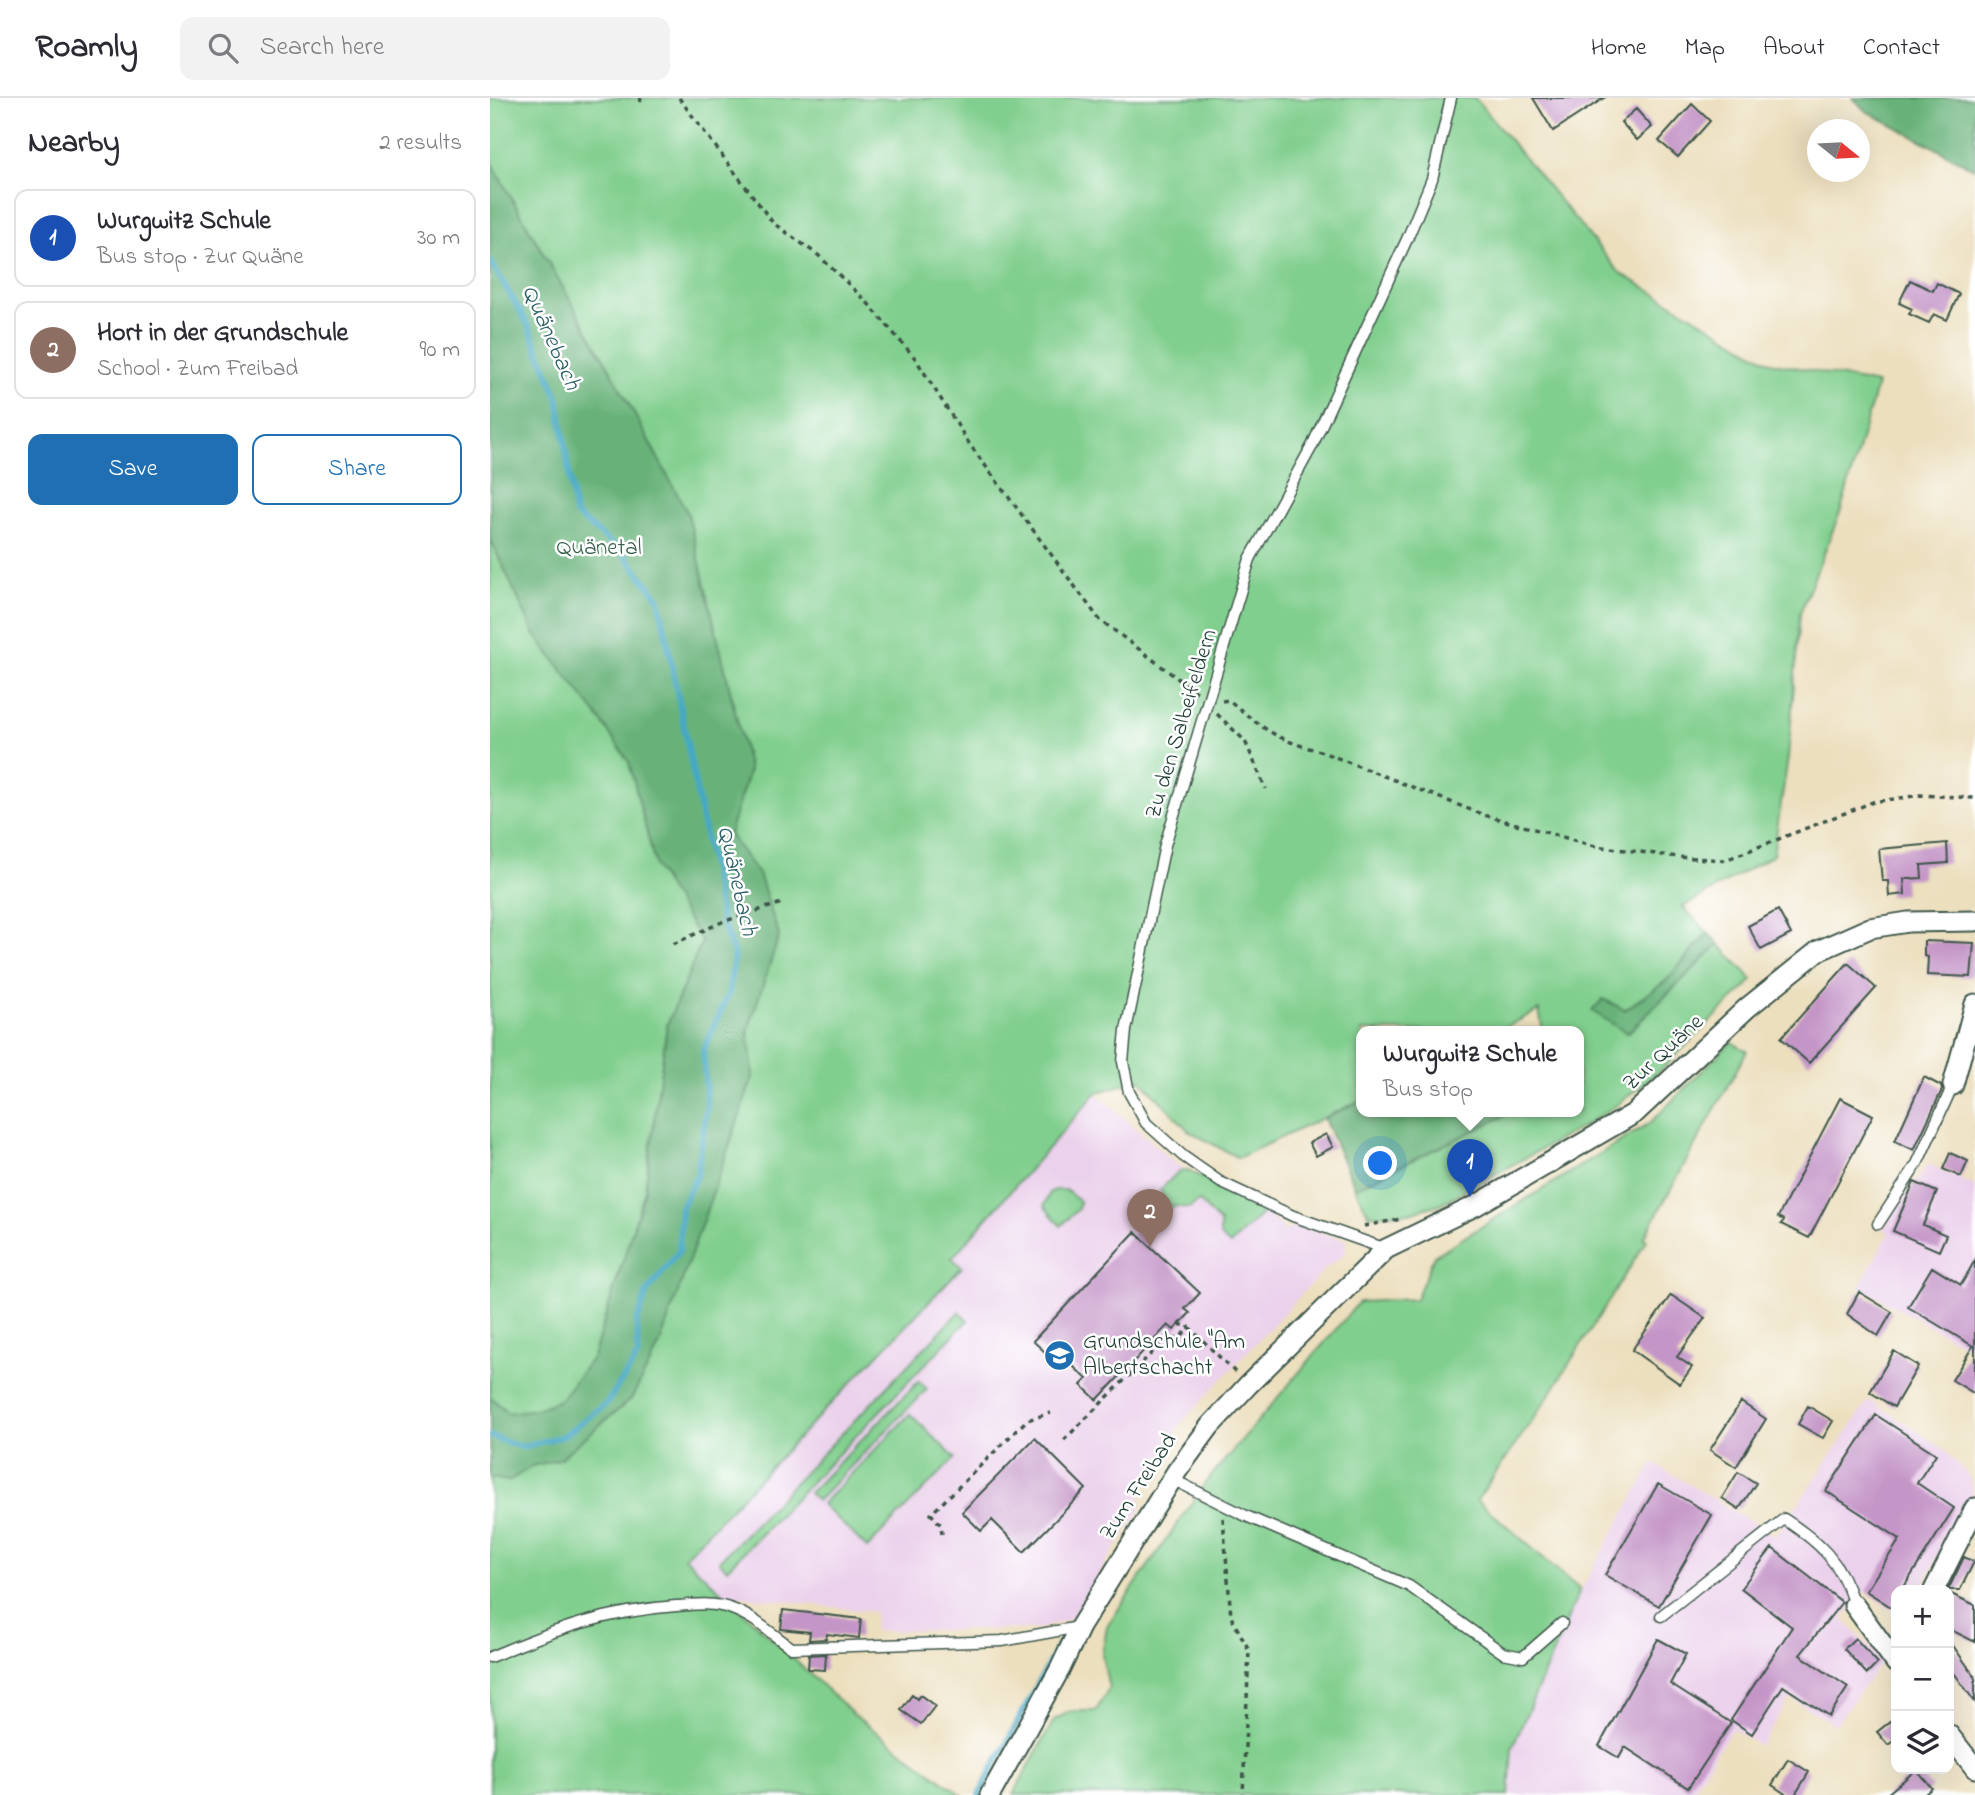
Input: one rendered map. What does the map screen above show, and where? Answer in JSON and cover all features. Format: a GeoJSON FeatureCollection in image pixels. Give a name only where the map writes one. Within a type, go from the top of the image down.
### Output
{"type":"FeatureCollection","features":[{"type":"Feature","properties":{"kind":"street","name":"Zur Quäne"},"geometry":{"type":"LineString","coordinates":[[1386,1249],[1475,1206],[1635,1113],[1747,1008],[1818,951],[1870,928],[1908,922],[1975,922]]}},
{"type":"Feature","properties":{"kind":"street"},"geometry":{"type":"LineString","coordinates":[[1953,1085],[1975,1004]]}},
{"type":"Feature","properties":{"kind":"street","name":"Zum Freibad"},"geometry":{"type":"LineString","coordinates":[[990,1795],[1060,1669],[1080,1627],[1172,1479],[1210,1426],[1386,1249]]}},
{"type":"Feature","properties":{"kind":"street"},"geometry":{"type":"LineString","coordinates":[[1936,1585],[1975,1508]]}},
{"type":"Feature","properties":{"kind":"street"},"geometry":{"type":"LineString","coordinates":[[1854,1605],[1891,1656]]}},
{"type":"Feature","properties":{"kind":"street"},"geometry":{"type":"LineString","coordinates":[[1954,1741],[1975,1768]]}},
{"type":"Feature","properties":{"kind":"lane","name":"Zu den Salbeifeldern"},"geometry":{"type":"LineString","coordinates":[[1386,1249],[1293,1216],[1220,1182],[1183,1156],[1146,1123],[1129,1092],[1123,1062],[1165,845],[1251,559],[1312,446],[1350,368],[1432,179],[1451,98]]}},
{"type":"Feature","properties":{"kind":"lane"},"geometry":{"type":"LineString","coordinates":[[1878,1224],[1917,1164],[1953,1085]]}},
{"type":"Feature","properties":{"kind":"lane"},"geometry":{"type":"LineString","coordinates":[[1172,1479],[1222,1504],[1409,1586],[1503,1653],[1523,1657],[1562,1623]]}},
{"type":"Feature","properties":{"kind":"lane"},"geometry":{"type":"LineString","coordinates":[[1661,1616],[1784,1519],[1817,1540],[1846,1577],[1854,1605]]}},
{"type":"Feature","properties":{"kind":"lane"},"geometry":{"type":"LineString","coordinates":[[490,1657],[558,1628],[635,1609],[707,1604],[728,1607],[758,1621],[792,1648],[1002,1641],[1080,1627]]}},
{"type":"Feature","properties":{"kind":"path"},"geometry":{"type":"LineString","coordinates":[[678,98],[773,223],[818,255],[866,301],[915,358],[970,444],[1099,619],[1193,689],[1245,741],[1266,789]]}},
{"type":"Feature","properties":{"kind":"path"},"geometry":{"type":"LineString","coordinates":[[1206,703],[1229,701],[1261,727],[1288,744],[1317,750],[1484,814],[1595,846],[1726,860],[1873,802],[1920,795],[1975,798]]}},
{"type":"Feature","properties":{"kind":"path"},"geometry":{"type":"LineString","coordinates":[[673,944],[722,922],[785,902]]}},
{"type":"Feature","properties":{"kind":"path"},"geometry":{"type":"LineString","coordinates":[[1179,1324],[1189,1328],[1232,1368]]}},
{"type":"Feature","properties":{"kind":"path"},"geometry":{"type":"LineString","coordinates":[[1064,1440],[1165,1340],[1180,1338],[1189,1328]]}},
{"type":"Feature","properties":{"kind":"path"},"geometry":{"type":"LineString","coordinates":[[942,1534],[942,1525],[932,1514],[1027,1420],[1051,1413]]}},
{"type":"Feature","properties":{"kind":"path"},"geometry":{"type":"LineString","coordinates":[[1222,1504],[1231,1617],[1248,1650],[1243,1795]]}},
{"type":"Feature","properties":{"kind":"shaded area","name":"Grundschule \"Am Albertschacht"},"geometry":{"type":"Polygon","coordinates":[[[1096,1093],[1176,1164],[1265,1211],[1286,1231],[1297,1225],[1346,1240],[1345,1254],[1325,1269],[1180,1424],[1140,1493],[1141,1509],[1070,1619],[1039,1629],[874,1631],[875,1612],[723,1594],[684,1557],[962,1267],[952,1258],[1096,1093]]]}},
{"type":"Feature","properties":{"kind":"shaded area"},"geometry":{"type":"Polygon","coordinates":[[[1929,1164],[1975,1186],[1975,1266],[1972,1272],[1975,1274],[1975,1351],[1859,1287],[1889,1233],[1882,1229],[1929,1164]]]}},
{"type":"Feature","properties":{"kind":"shaded area"},"geometry":{"type":"Polygon","coordinates":[[[1869,1400],[1941,1447],[1969,1476],[1973,1493],[1923,1585],[1891,1585],[1891,1609],[1866,1591],[1842,1619],[1883,1660],[1835,1725],[1790,1698],[1760,1746],[1732,1729],[1689,1795],[1509,1795],[1512,1748],[1583,1586],[1653,1463],[1776,1536],[1869,1400]]]}},
{"type":"Feature","properties":{"kind":"green space"},"geometry":{"type":"Polygon","coordinates":[[[490,98],[1475,98],[1619,272],[1770,362],[1877,384],[1841,510],[1800,613],[1788,758],[1773,855],[1683,907],[1708,933],[1666,981],[1624,1010],[1628,1033],[1719,944],[1753,980],[1663,1068],[1617,1105],[1575,1131],[1440,1204],[1409,1213],[1369,1215],[1355,1188],[1502,1117],[1584,1117],[1584,1026],[1542,1026],[1539,1010],[1508,1026],[1356,1026],[1356,1102],[1238,1158],[1189,1131],[1140,1079],[1096,1093],[952,1258],[962,1267],[684,1557],[855,1716],[962,1795],[490,1795],[490,1478],[509,1481],[532,1466],[560,1458],[631,1399],[659,1346],[753,1077],[748,1030],[779,936],[760,877],[729,834],[749,770],[688,514],[611,371],[490,161],[490,98]]]}},
{"type":"Feature","properties":{"kind":"green space"},"geometry":{"type":"Polygon","coordinates":[[[1853,98],[1975,98],[1975,169],[1866,111],[1853,98]]]}},
{"type":"Feature","properties":{"kind":"green space","name":"Quänetal"},"geometry":{"type":"Polygon","coordinates":[[[490,161],[611,371],[688,514],[749,770],[729,834],[760,877],[779,936],[748,1030],[753,1077],[659,1346],[631,1399],[559,1459],[532,1466],[509,1481],[490,1478],[490,1396],[508,1413],[537,1409],[560,1400],[593,1357],[645,1190],[667,1025],[702,942],[656,868],[629,762],[595,712],[535,635],[490,538],[490,161]]]}},
{"type":"Feature","properties":{"kind":"green space"},"geometry":{"type":"Polygon","coordinates":[[[490,538],[535,635],[595,712],[629,762],[656,867],[702,942],[667,1025],[645,1190],[593,1357],[560,1400],[537,1409],[508,1413],[490,1396],[490,538]]]}},
{"type":"Feature","properties":{"kind":"green space"},"geometry":{"type":"Polygon","coordinates":[[[1708,933],[1719,944],[1627,1033],[1592,1011],[1603,999],[1625,1010],[1666,981],[1708,933]]]}},
{"type":"Feature","properties":{"kind":"green space"},"geometry":{"type":"Polygon","coordinates":[[[1731,1042],[1747,1051],[1644,1238],[1647,1240],[1545,1402],[1477,1500],[1580,1590],[1512,1748],[1509,1795],[1013,1795],[1054,1720],[1071,1711],[1096,1711],[1109,1688],[1102,1655],[1107,1626],[1206,1482],[1359,1302],[1416,1299],[1434,1256],[1650,1123],[1731,1042]]]}},
{"type":"Feature","properties":{"kind":"green space"},"geometry":{"type":"Polygon","coordinates":[[[1356,1103],[1356,1117],[1502,1117],[1355,1188],[1324,1119],[1356,1103]]]}},
{"type":"Feature","properties":{"kind":"green space"},"geometry":{"type":"Polygon","coordinates":[[[1188,1170],[1265,1211],[1230,1245],[1220,1236],[1220,1223],[1199,1201],[1189,1208],[1174,1206],[1158,1220],[1146,1211],[1163,1195],[1160,1190],[1179,1171],[1188,1170]]]}},
{"type":"Feature","properties":{"kind":"green space"},"geometry":{"type":"Polygon","coordinates":[[[1066,1190],[1080,1202],[1078,1209],[1061,1226],[1044,1206],[1050,1192],[1066,1190]]]}},
{"type":"Feature","properties":{"kind":"green space"},"geometry":{"type":"Polygon","coordinates":[[[959,1312],[968,1320],[727,1569],[719,1561],[959,1312]]]}},
{"type":"Feature","properties":{"kind":"green space"},"geometry":{"type":"Polygon","coordinates":[[[919,1381],[927,1389],[817,1501],[809,1493],[919,1381]]]}},
{"type":"Feature","properties":{"kind":"green space"},"geometry":{"type":"Polygon","coordinates":[[[910,1414],[955,1458],[867,1548],[822,1504],[910,1414]]]}},
{"type":"Feature","properties":{"kind":"building"},"geometry":{"type":"Polygon","coordinates":[[[1533,98],[1604,98],[1553,131],[1533,98]]]}},
{"type":"Feature","properties":{"kind":"building"},"geometry":{"type":"Polygon","coordinates":[[[1692,104],[1710,121],[1678,157],[1659,141],[1692,104]]]}},
{"type":"Feature","properties":{"kind":"building"},"geometry":{"type":"Polygon","coordinates":[[[1636,109],[1652,127],[1637,140],[1621,122],[1636,109]]]}},
{"type":"Feature","properties":{"kind":"building"},"geometry":{"type":"Polygon","coordinates":[[[1910,280],[1933,291],[1937,283],[1959,294],[1947,320],[1934,314],[1929,323],[1909,314],[1912,309],[1899,303],[1910,280]]]}},
{"type":"Feature","properties":{"kind":"building"},"geometry":{"type":"Polygon","coordinates":[[[1947,843],[1948,863],[1921,865],[1922,878],[1904,879],[1905,894],[1889,896],[1888,881],[1882,881],[1879,849],[1947,843]]]}},
{"type":"Feature","properties":{"kind":"building"},"geometry":{"type":"Polygon","coordinates":[[[1778,910],[1791,934],[1761,950],[1748,926],[1778,910]]]}},
{"type":"Feature","properties":{"kind":"building"},"geometry":{"type":"Polygon","coordinates":[[[1924,941],[1974,943],[1971,977],[1927,975],[1928,957],[1924,956],[1924,941]]]}},
{"type":"Feature","properties":{"kind":"building"},"geometry":{"type":"Polygon","coordinates":[[[1848,963],[1876,988],[1809,1063],[1781,1038],[1848,963]]]}},
{"type":"Feature","properties":{"kind":"building"},"geometry":{"type":"Polygon","coordinates":[[[1924,1077],[1941,1086],[1942,1090],[1914,1150],[1895,1141],[1924,1077]]]}},
{"type":"Feature","properties":{"kind":"building"},"geometry":{"type":"Polygon","coordinates":[[[1840,1098],[1873,1115],[1809,1238],[1781,1224],[1784,1220],[1778,1217],[1840,1098]]]}},
{"type":"Feature","properties":{"kind":"building"},"geometry":{"type":"Polygon","coordinates":[[[1326,1134],[1333,1147],[1316,1156],[1309,1143],[1326,1134]]]}},
{"type":"Feature","properties":{"kind":"building"},"geometry":{"type":"Polygon","coordinates":[[[1950,1153],[1968,1161],[1961,1177],[1943,1169],[1950,1153]]]}},
{"type":"Feature","properties":{"kind":"building"},"geometry":{"type":"Polygon","coordinates":[[[1914,1182],[1937,1192],[1923,1225],[1946,1235],[1939,1251],[1893,1231],[1914,1182]]]}},
{"type":"Feature","properties":{"kind":"building"},"geometry":{"type":"Polygon","coordinates":[[[1135,1232],[1200,1293],[1185,1309],[1190,1313],[1174,1330],[1168,1325],[1097,1400],[1081,1385],[1087,1379],[1062,1356],[1057,1363],[1033,1341],[1135,1232]]]}},
{"type":"Feature","properties":{"kind":"building"},"geometry":{"type":"Polygon","coordinates":[[[1975,1260],[1975,1394],[1952,1380],[1973,1346],[1908,1307],[1932,1267],[1961,1285],[1975,1260]]]}},
{"type":"Feature","properties":{"kind":"building"},"geometry":{"type":"Polygon","coordinates":[[[1859,1292],[1892,1312],[1878,1336],[1847,1314],[1859,1292]]]}},
{"type":"Feature","properties":{"kind":"building"},"geometry":{"type":"Polygon","coordinates":[[[1671,1295],[1705,1318],[1677,1357],[1692,1367],[1680,1384],[1632,1350],[1671,1295]]]}},
{"type":"Feature","properties":{"kind":"building"},"geometry":{"type":"Polygon","coordinates":[[[1894,1351],[1918,1366],[1894,1407],[1870,1392],[1894,1351]]]}},
{"type":"Feature","properties":{"kind":"building"},"geometry":{"type":"Polygon","coordinates":[[[1741,1402],[1766,1419],[1736,1467],[1710,1450],[1741,1402]]]}},
{"type":"Feature","properties":{"kind":"building"},"geometry":{"type":"Polygon","coordinates":[[[1808,1406],[1833,1421],[1823,1438],[1798,1424],[1808,1406]]]}},
{"type":"Feature","properties":{"kind":"building"},"geometry":{"type":"Polygon","coordinates":[[[1876,1415],[1936,1454],[1917,1483],[1954,1508],[1905,1585],[1891,1585],[1891,1607],[1866,1591],[1900,1539],[1826,1491],[1876,1415]]]}},
{"type":"Feature","properties":{"kind":"building"},"geometry":{"type":"Polygon","coordinates":[[[1035,1438],[1086,1489],[1024,1552],[992,1520],[981,1531],[962,1512],[1035,1438]]]}},
{"type":"Feature","properties":{"kind":"building"},"geometry":{"type":"Polygon","coordinates":[[[1738,1472],[1756,1483],[1739,1509],[1722,1498],[1738,1472]]]}},
{"type":"Feature","properties":{"kind":"building"},"geometry":{"type":"Polygon","coordinates":[[[1658,1484],[1712,1515],[1659,1606],[1605,1575],[1658,1484]]]}},
{"type":"Feature","properties":{"kind":"building"},"geometry":{"type":"Polygon","coordinates":[[[1772,1548],[1842,1602],[1800,1655],[1848,1687],[1829,1716],[1783,1686],[1752,1734],[1731,1720],[1792,1627],[1741,1588],[1772,1548]]]}},
{"type":"Feature","properties":{"kind":"building"},"geometry":{"type":"Polygon","coordinates":[[[1964,1557],[1974,1562],[1960,1590],[1954,1590],[1954,1585],[1950,1585],[1964,1557]]]}},
{"type":"Feature","properties":{"kind":"building"},"geometry":{"type":"Polygon","coordinates":[[[1954,1595],[1975,1605],[1975,1642],[1954,1632],[1954,1595]]]}},
{"type":"Feature","properties":{"kind":"building"},"geometry":{"type":"Polygon","coordinates":[[[783,1610],[861,1619],[859,1638],[827,1634],[826,1639],[809,1640],[810,1632],[781,1629],[783,1610]]]}},
{"type":"Feature","properties":{"kind":"building"},"geometry":{"type":"Polygon","coordinates":[[[1855,1638],[1878,1663],[1867,1674],[1844,1649],[1855,1638]]]}},
{"type":"Feature","properties":{"kind":"building"},"geometry":{"type":"Polygon","coordinates":[[[1658,1639],[1686,1654],[1670,1684],[1731,1723],[1688,1788],[1625,1747],[1619,1758],[1599,1746],[1658,1639]]]}},
{"type":"Feature","properties":{"kind":"building"},"geometry":{"type":"Polygon","coordinates":[[[1954,1647],[1975,1677],[1975,1702],[1954,1673],[1954,1647]]]}},
{"type":"Feature","properties":{"kind":"building"},"geometry":{"type":"Polygon","coordinates":[[[826,1654],[825,1670],[808,1669],[809,1655],[826,1654]]]}},
{"type":"Feature","properties":{"kind":"building"},"geometry":{"type":"Polygon","coordinates":[[[912,1695],[917,1699],[920,1695],[935,1706],[921,1724],[901,1710],[912,1695]]]}},
{"type":"Feature","properties":{"kind":"building"},"geometry":{"type":"Polygon","coordinates":[[[1891,1721],[1891,1743],[1888,1745],[1877,1732],[1891,1721]]]}},
{"type":"Feature","properties":{"kind":"building"},"geometry":{"type":"Polygon","coordinates":[[[1788,1759],[1809,1772],[1795,1795],[1787,1795],[1772,1785],[1788,1759]]]}},
{"type":"Feature","properties":{"kind":"building"},"geometry":{"type":"Polygon","coordinates":[[[1911,1774],[1920,1774],[1932,1788],[1924,1795],[1886,1795],[1911,1774]]]}},
{"type":"Feature","properties":{"kind":"waterway","name":"Quänebach"},"geometry":{"type":"LineString","coordinates":[[490,261],[526,321],[558,397],[575,514],[622,552],[659,599],[722,922],[734,955],[729,992],[703,1051],[707,1105],[697,1175],[681,1207],[679,1251],[647,1292],[637,1322],[638,1356],[607,1403],[563,1436],[522,1447],[490,1436]]}},
{"type":"Feature","properties":{"kind":"waterway"},"geometry":{"type":"LineString","coordinates":[[979,1795],[1062,1639]]}},
{"type":"Feature","properties":{"kind":"place","name":"Wurgwitz Schule"},"geometry":{"type":"Point","coordinates":[1470,1197]}},
{"type":"Feature","properties":{"kind":"place","name":"Hort in der Grundschule"},"geometry":{"type":"Point","coordinates":[1150,1247]}},
{"type":"Feature","properties":{"kind":"place","name":"Grundschule \"Am Albertschacht"},"geometry":{"type":"Point","coordinates":[1060,1355]}}]}
